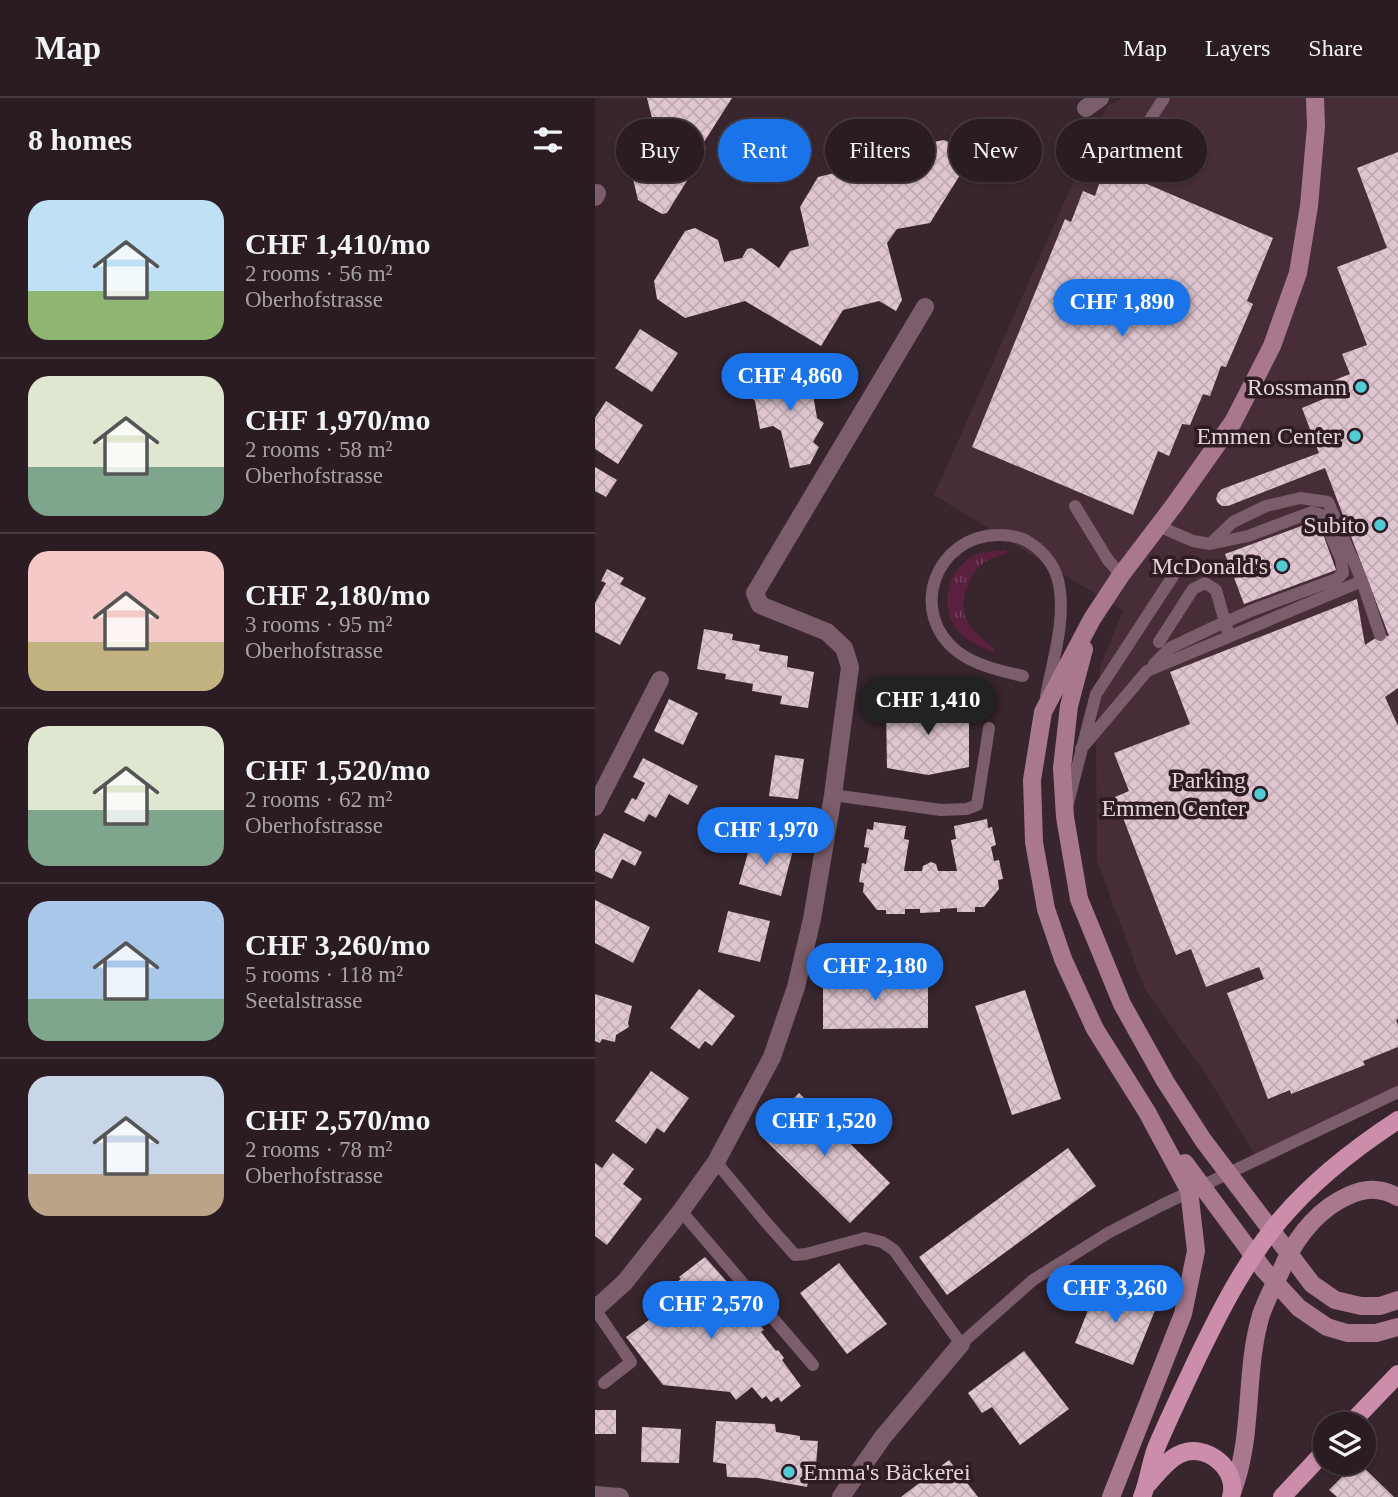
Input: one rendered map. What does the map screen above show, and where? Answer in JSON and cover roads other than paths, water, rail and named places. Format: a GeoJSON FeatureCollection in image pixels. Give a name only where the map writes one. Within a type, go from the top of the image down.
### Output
{"type":"FeatureCollection","features":[{"type":"Feature","properties":{"kind":"main road"},"geometry":{"type":"LineString","coordinates":[[1145,1491],[1152,1458],[1217,1317],[1265,1239],[1310,1188],[1348,1155],[1398,1120]]}},
{"type":"Feature","properties":{"kind":"main road"},"geometry":{"type":"LineString","coordinates":[[1362,1412],[1398,1374]]}},
{"type":"Feature","properties":{"kind":"main road"},"geometry":{"type":"LineString","coordinates":[[1145,1491],[1173,1458],[1188,1451],[1200,1451],[1212,1454],[1222,1463],[1229,1474],[1232,1493]]}},
{"type":"Feature","properties":{"kind":"main road"},"geometry":{"type":"LineString","coordinates":[[1282,1497],[1313,1464]]}},
{"type":"Feature","properties":{"kind":"street"},"geometry":{"type":"LineString","coordinates":[[1111,1497],[1184,1314],[1196,1251],[1189,1190],[1147,1112],[1095,1029],[1063,958],[1046,909],[1034,842],[1032,780],[1043,712],[1092,619],[1233,422],[1272,346],[1298,273],[1309,206],[1316,126],[1315,98]]}},
{"type":"Feature","properties":{"kind":"street"},"geometry":{"type":"LineString","coordinates":[[595,1309],[625,1282],[716,1162],[772,1057],[796,987],[812,919],[833,795],[850,667],[844,648],[827,632],[759,605],[755,593],[925,307]]}},
{"type":"Feature","properties":{"kind":"street"},"geometry":{"type":"LineString","coordinates":[[1092,619],[1069,706],[1062,768],[1065,817],[1079,899],[1122,1004],[1165,1081],[1203,1140],[1312,1284],[1335,1300],[1361,1306],[1380,1306],[1398,1300]]}},
{"type":"Feature","properties":{"kind":"street"},"geometry":{"type":"LineString","coordinates":[[595,807],[660,680]]}},
{"type":"Feature","properties":{"kind":"street"},"geometry":{"type":"LineString","coordinates":[[1147,1112],[1264,1269],[1299,1308],[1327,1327],[1347,1333],[1376,1333],[1398,1327]]}},
{"type":"Feature","properties":{"kind":"street"},"geometry":{"type":"LineString","coordinates":[[1232,1493],[1243,1454],[1261,1314],[1290,1250],[1331,1205],[1349,1195],[1370,1189],[1386,1191],[1398,1197]]}},
{"type":"Feature","properties":{"kind":"street"},"geometry":{"type":"LineString","coordinates":[[841,1497],[883,1437],[961,1345]]}},
{"type":"Feature","properties":{"kind":"street"},"geometry":{"type":"LineString","coordinates":[[595,1495],[620,1497]]}},
{"type":"Feature","properties":{"kind":"lane"},"geometry":{"type":"LineString","coordinates":[[1150,119],[1164,98]]}},
{"type":"Feature","properties":{"kind":"lane"},"geometry":{"type":"LineString","coordinates":[[1210,544],[1233,522],[1266,506],[1300,498],[1328,502],[1380,635]]}},
{"type":"Feature","properties":{"kind":"lane"},"geometry":{"type":"LineString","coordinates":[[1075,506],[1108,560],[1121,575]]}},
{"type":"Feature","properties":{"kind":"lane"},"geometry":{"type":"LineString","coordinates":[[1081,749],[1170,648],[1225,622],[1337,579],[1343,573],[1341,559],[1322,515],[1312,512],[1248,536],[1210,544],[1193,541],[1158,526]]}},
{"type":"Feature","properties":{"kind":"lane"},"geometry":{"type":"LineString","coordinates":[[1023,676],[995,669],[958,652],[936,624],[931,594],[938,571],[951,552],[977,537],[1009,535],[1033,544],[1047,558],[1058,578],[1061,603],[1058,637],[1043,712]]}},
{"type":"Feature","properties":{"kind":"lane"},"geometry":{"type":"LineString","coordinates":[[1065,817],[1096,694],[1177,570]]}},
{"type":"Feature","properties":{"kind":"lane"},"geometry":{"type":"LineString","coordinates":[[1147,671],[1361,581]]}},
{"type":"Feature","properties":{"kind":"lane"},"geometry":{"type":"LineString","coordinates":[[1159,642],[1193,589],[1205,583],[1216,590],[1230,636]]}},
{"type":"Feature","properties":{"kind":"lane"},"geometry":{"type":"LineString","coordinates":[[833,795],[941,810],[967,809],[977,805],[989,728]]}},
{"type":"Feature","properties":{"kind":"lane"},"geometry":{"type":"LineString","coordinates":[[716,1162],[795,1255],[865,1238],[881,1242],[894,1250],[961,1345],[1033,1280],[1108,1233],[1398,1092]]}},
{"type":"Feature","properties":{"kind":"lane"},"geometry":{"type":"LineString","coordinates":[[681,1211],[813,1365]]}},
{"type":"Feature","properties":{"kind":"lane"},"geometry":{"type":"LineString","coordinates":[[595,1309],[631,1362],[604,1383]]}},
{"type":"Feature","properties":{"kind":"place","name":"Rossmann"},"geometry":{"type":"Point","coordinates":[1361,387]}},
{"type":"Feature","properties":{"kind":"place","name":"Emmen Center"},"geometry":{"type":"Point","coordinates":[1355,436]}},
{"type":"Feature","properties":{"kind":"place","name":"Subito"},"geometry":{"type":"Point","coordinates":[1380,525]}},
{"type":"Feature","properties":{"kind":"place","name":"McDonald's"},"geometry":{"type":"Point","coordinates":[1282,566]}},
{"type":"Feature","properties":{"kind":"place","name":"Parking Emmen Center"},"geometry":{"type":"Point","coordinates":[1260,794]}},
{"type":"Feature","properties":{"kind":"place","name":"Emma's Bäckerei"},"geometry":{"type":"Point","coordinates":[789,1472]}}]}
